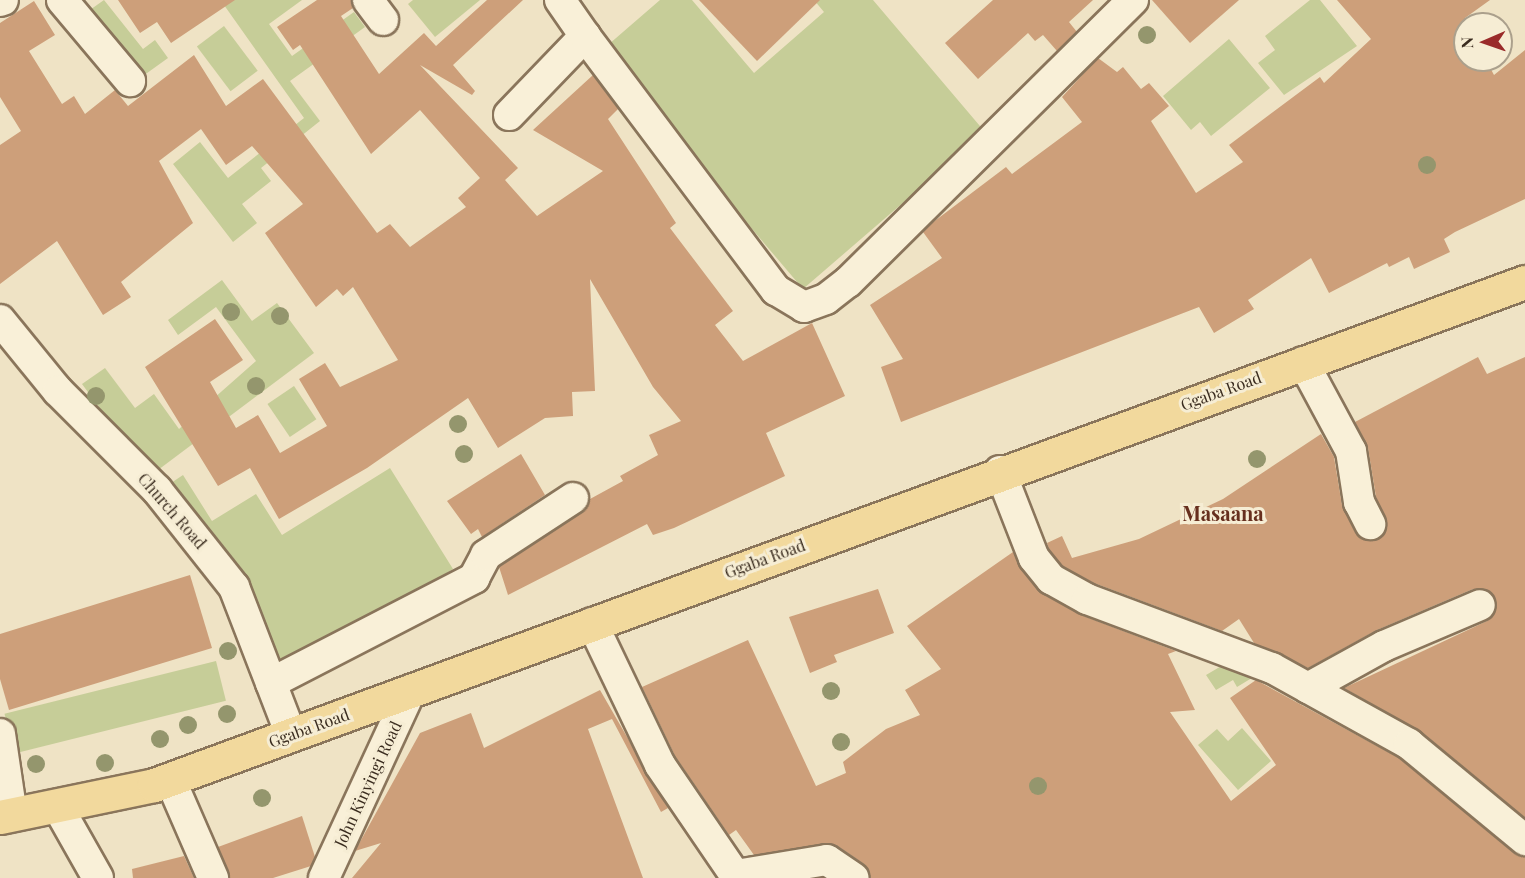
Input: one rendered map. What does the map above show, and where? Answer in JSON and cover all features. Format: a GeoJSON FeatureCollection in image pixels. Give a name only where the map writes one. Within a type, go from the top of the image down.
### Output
{"type":"FeatureCollection","features":[{"type":"Feature","properties":{"kind":"main road","name":"Ggaba Road"},"geometry":{"type":"LineString","coordinates":[[6,816],[59,809],[170,779],[1000,471],[1525,282]]}},
{"type":"Feature","properties":{"kind":"street"},"geometry":{"type":"LineString","coordinates":[[62,0],[130,81]]}},
{"type":"Feature","properties":{"kind":"street"},"geometry":{"type":"LineString","coordinates":[[560,0],[786,300],[804,307],[826,300],[1133,0]]}},
{"type":"Feature","properties":{"kind":"street"},"geometry":{"type":"LineString","coordinates":[[509,115],[585,36]]}},
{"type":"Feature","properties":{"kind":"street","name":"Church Road"},"geometry":{"type":"LineString","coordinates":[[0,320],[58,391],[157,490],[234,587],[291,735]]}},
{"type":"Feature","properties":{"kind":"street"},"geometry":{"type":"LineString","coordinates":[[1303,362],[1351,451],[1359,502],[1370,524]]}},
{"type":"Feature","properties":{"kind":"street"},"geometry":{"type":"LineString","coordinates":[[1000,471],[1034,558],[1051,579],[1088,598],[1272,668],[1409,744],[1525,840]]}},
{"type":"Feature","properties":{"kind":"street"},"geometry":{"type":"LineString","coordinates":[[271,683],[474,578],[486,555],[573,498]]}},
{"type":"Feature","properties":{"kind":"street"},"geometry":{"type":"LineString","coordinates":[[1308,688],[1384,646],[1480,606]]}},
{"type":"Feature","properties":{"kind":"street"},"geometry":{"type":"LineString","coordinates":[[592,623],[660,765],[687,812],[737,877],[827,860],[854,878]]}},
{"type":"Feature","properties":{"kind":"street","name":"John Kinyingi Road"},"geometry":{"type":"LineString","coordinates":[[324,878],[411,690]]}},
{"type":"Feature","properties":{"kind":"street"},"geometry":{"type":"LineString","coordinates":[[0,734],[6,816]]}},
{"type":"Feature","properties":{"kind":"street"},"geometry":{"type":"LineString","coordinates":[[170,779],[213,878]]}},
{"type":"Feature","properties":{"kind":"street"},"geometry":{"type":"LineString","coordinates":[[59,809],[98,878]]}},
{"type":"Feature","properties":{"kind":"green space"},"geometry":{"type":"Polygon","coordinates":[[[104,0],[143,49],[155,40],[168,58],[136,81],[87,12],[104,0]]]}},
{"type":"Feature","properties":{"kind":"green space"},"geometry":{"type":"Polygon","coordinates":[[[230,0],[302,0],[269,24],[292,56],[354,12],[365,27],[290,81],[320,121],[261,168],[271,181],[242,204],[257,223],[233,242],[173,164],[200,142],[228,178],[304,118],[224,5],[230,0]]]}},
{"type":"Feature","properties":{"kind":"green space"},"geometry":{"type":"Polygon","coordinates":[[[413,0],[480,0],[435,37],[408,4],[413,0]]]}},
{"type":"Feature","properties":{"kind":"green space"},"geometry":{"type":"Polygon","coordinates":[[[660,0],[692,0],[754,73],[824,12],[814,0],[873,0],[985,132],[803,289],[601,51],[660,0]]]}},
{"type":"Feature","properties":{"kind":"green space"},"geometry":{"type":"Polygon","coordinates":[[[1310,0],[1320,0],[1357,46],[1284,95],[1258,63],[1275,50],[1265,36],[1310,0]]]}},
{"type":"Feature","properties":{"kind":"green space"},"geometry":{"type":"Polygon","coordinates":[[[224,26],[258,71],[231,91],[197,46],[224,26]]]}},
{"type":"Feature","properties":{"kind":"green space"},"geometry":{"type":"Polygon","coordinates":[[[1229,39],[1270,88],[1211,136],[1200,122],[1191,130],[1163,96],[1229,39]]]}},
{"type":"Feature","properties":{"kind":"green space"},"geometry":{"type":"Polygon","coordinates":[[[222,280],[252,321],[277,303],[314,353],[150,476],[82,384],[105,368],[135,408],[154,394],[179,429],[256,361],[216,307],[178,335],[168,320],[222,280]]]}},
{"type":"Feature","properties":{"kind":"green space"},"geometry":{"type":"Polygon","coordinates":[[[294,386],[316,419],[290,437],[267,404],[294,386]]]}},
{"type":"Feature","properties":{"kind":"green space"},"geometry":{"type":"Polygon","coordinates":[[[390,468],[453,569],[289,672],[171,483],[183,475],[212,521],[256,494],[282,535],[390,468]]]}},
{"type":"Feature","properties":{"kind":"green space"},"geometry":{"type":"Polygon","coordinates":[[[1247,651],[1260,673],[1237,687],[1233,680],[1216,690],[1206,675],[1247,651]]]}},
{"type":"Feature","properties":{"kind":"green space"},"geometry":{"type":"Polygon","coordinates":[[[216,661],[226,701],[14,754],[4,714],[216,661]]]}},
{"type":"Feature","properties":{"kind":"green space"},"geometry":{"type":"Polygon","coordinates":[[[1242,728],[1271,761],[1238,790],[1198,745],[1217,729],[1228,741],[1242,728]]]}},
{"type":"Feature","properties":{"kind":"building"},"geometry":{"type":"Polygon","coordinates":[[[118,0],[235,0],[171,43],[157,22],[140,33],[118,0]]]}},
{"type":"Feature","properties":{"kind":"building"},"geometry":{"type":"Polygon","coordinates":[[[317,0],[351,0],[353,8],[341,16],[379,74],[424,33],[436,46],[487,0],[523,0],[453,65],[475,91],[472,95],[420,65],[518,168],[505,180],[537,216],[603,171],[533,130],[593,75],[618,109],[608,119],[676,223],[670,228],[733,311],[715,325],[743,361],[812,323],[845,396],[766,433],[785,476],[674,528],[653,535],[647,524],[508,595],[499,567],[582,512],[590,499],[623,481],[620,476],[658,455],[649,435],[681,421],[653,387],[590,279],[595,391],[572,392],[573,416],[545,418],[498,448],[468,398],[367,468],[279,519],[250,468],[218,486],[145,367],[215,319],[243,360],[210,382],[236,428],[258,415],[280,453],[327,426],[299,379],[325,363],[340,387],[398,360],[353,287],[343,296],[337,289],[316,307],[265,233],[303,204],[252,146],[226,165],[201,129],[159,161],[193,223],[121,282],[131,297],[103,315],[57,241],[0,284],[0,145],[21,131],[0,97],[0,23],[34,1],[55,35],[29,51],[62,104],[74,96],[85,114],[115,90],[128,106],[194,55],[226,106],[263,79],[377,233],[390,224],[410,247],[466,207],[458,198],[480,178],[420,110],[371,154],[300,45],[293,50],[277,27],[317,0]]]}},
{"type":"Feature","properties":{"kind":"building"},"geometry":{"type":"Polygon","coordinates":[[[699,0],[820,0],[757,61],[699,0]]]}},
{"type":"Feature","properties":{"kind":"building"},"geometry":{"type":"Polygon","coordinates":[[[993,0],[1093,0],[1069,22],[1077,32],[1057,51],[1043,35],[1035,41],[1028,33],[978,79],[945,43],[993,0]]]}},
{"type":"Feature","properties":{"kind":"building"},"geometry":{"type":"Polygon","coordinates":[[[1152,0],[1239,0],[1190,43],[1152,0]]]}},
{"type":"Feature","properties":{"kind":"building"},"geometry":{"type":"Polygon","coordinates":[[[1337,0],[1490,0],[1473,12],[1453,12],[1453,72],[1492,72],[1494,75],[1498,72],[1513,72],[1513,60],[1525,50],[1525,199],[1455,232],[1444,239],[1450,252],[1414,269],[1409,257],[1389,267],[1387,263],[1329,293],[1311,258],[1248,300],[1254,309],[1214,333],[1199,307],[901,422],[881,367],[903,359],[870,305],[942,258],[923,232],[932,223],[1006,167],[1012,174],[1082,122],[1062,97],[1098,58],[1117,72],[1123,67],[1141,89],[1149,83],[1169,106],[1151,121],[1196,193],[1243,162],[1229,145],[1320,77],[1324,83],[1371,39],[1337,0]]]}},
{"type":"Feature","properties":{"kind":"building"},"geometry":{"type":"Polygon","coordinates":[[[1478,357],[1487,374],[1525,357],[1525,818],[1420,731],[1344,688],[1487,621],[1497,606],[1490,591],[1473,589],[1377,630],[1308,668],[1254,643],[1239,619],[1222,631],[1094,583],[1062,566],[1049,549],[1047,543],[1062,536],[1072,558],[1139,539],[1223,499],[1321,434],[1334,457],[1342,505],[1355,532],[1361,539],[1377,540],[1387,524],[1376,497],[1368,448],[1355,422],[1478,357]]]}},
{"type":"Feature","properties":{"kind":"building"},"geometry":{"type":"Polygon","coordinates":[[[521,454],[545,495],[482,537],[478,529],[471,534],[447,501],[521,454]]]}},
{"type":"Feature","properties":{"kind":"building"},"geometry":{"type":"Polygon","coordinates":[[[1013,552],[1043,594],[1081,615],[1176,651],[1168,654],[1195,710],[1170,712],[1231,801],[1276,765],[1230,698],[1256,680],[1399,758],[1525,857],[1525,878],[871,878],[864,864],[836,845],[754,855],[736,830],[729,835],[675,756],[642,687],[748,640],[816,786],[846,773],[843,762],[886,729],[920,715],[905,690],[941,669],[907,626],[1013,552]]]}},
{"type":"Feature","properties":{"kind":"building"},"geometry":{"type":"Polygon","coordinates":[[[190,575],[212,648],[9,710],[0,679],[0,634],[190,575]]]}},
{"type":"Feature","properties":{"kind":"building"},"geometry":{"type":"Polygon","coordinates":[[[878,589],[894,633],[834,655],[837,662],[810,673],[789,617],[878,589]]]}},
{"type":"Feature","properties":{"kind":"building"},"geometry":{"type":"Polygon","coordinates":[[[600,690],[668,808],[661,812],[612,719],[588,729],[643,878],[352,878],[381,843],[355,851],[420,733],[471,713],[484,748],[600,690]]]}},
{"type":"Feature","properties":{"kind":"building"},"geometry":{"type":"Polygon","coordinates":[[[302,816],[315,857],[311,866],[273,878],[230,878],[218,847],[302,816]]]}},
{"type":"Feature","properties":{"kind":"building"},"geometry":{"type":"Polygon","coordinates":[[[184,856],[194,878],[133,878],[132,869],[184,856]]]}},
{"type":"Feature","properties":{"kind":"district","name":"Masaana"},"geometry":{"type":"Point","coordinates":[1223,512]}}]}
